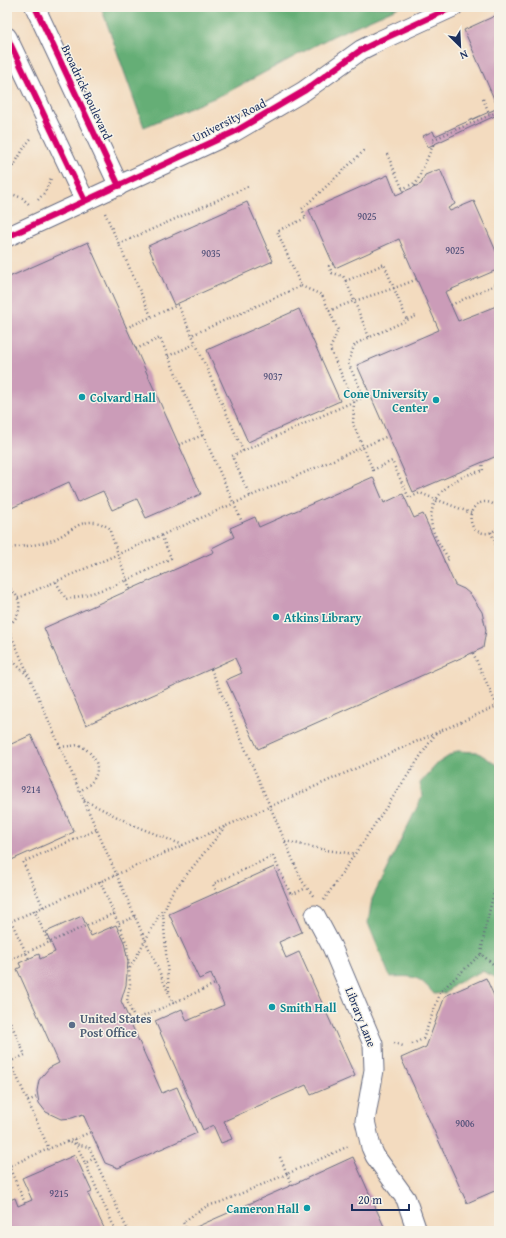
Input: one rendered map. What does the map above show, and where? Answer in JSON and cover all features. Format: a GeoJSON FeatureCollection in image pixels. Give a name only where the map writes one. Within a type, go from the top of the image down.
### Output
{"type":"FeatureCollection","features":[{"type":"Feature","properties":{"kind":"street","name":"Broadrick Boulevard"},"geometry":{"type":"LineString","coordinates":[[35,7],[119,186]]}},
{"type":"Feature","properties":{"kind":"street","name":"University Road"},"geometry":{"type":"LineString","coordinates":[[7,237],[234,132],[304,91],[367,47],[453,7]]}},
{"type":"Feature","properties":{"kind":"street"},"geometry":{"type":"LineString","coordinates":[[7,37],[85,201]]}},
{"type":"Feature","properties":{"kind":"street","name":"Library Lane"},"geometry":{"type":"LineString","coordinates":[[318,910],[373,1044],[374,1070],[365,1121],[371,1147],[375,1156],[406,1199],[417,1231]]}},
{"type":"Feature","properties":{"kind":"path"},"geometry":{"type":"LineString","coordinates":[[483,99],[490,114]]}},
{"type":"Feature","properties":{"kind":"path"},"geometry":{"type":"LineString","coordinates":[[415,186],[434,143],[432,140],[499,111]]}},
{"type":"Feature","properties":{"kind":"path"},"geometry":{"type":"LineString","coordinates":[[7,172],[16,163],[24,145],[35,135]]}},
{"type":"Feature","properties":{"kind":"path"},"geometry":{"type":"LineString","coordinates":[[366,149],[302,209],[306,218],[277,231],[301,286],[322,295],[338,330],[330,349],[354,402],[353,424],[373,470],[392,461],[409,498],[420,494],[471,512]]}},
{"type":"Feature","properties":{"kind":"path"},"geometry":{"type":"LineString","coordinates":[[387,154],[403,190],[417,181]]}},
{"type":"Feature","properties":{"kind":"path"},"geometry":{"type":"LineString","coordinates":[[26,209],[45,192],[51,178]]}},
{"type":"Feature","properties":{"kind":"path"},"geometry":{"type":"LineString","coordinates":[[119,244],[249,186]]}},
{"type":"Feature","properties":{"kind":"path"},"geometry":{"type":"LineString","coordinates":[[7,192],[22,198],[30,206]]}},
{"type":"Feature","properties":{"kind":"path"},"geometry":{"type":"LineString","coordinates":[[104,208],[151,316]]}},
{"type":"Feature","properties":{"kind":"path"},"geometry":{"type":"LineString","coordinates":[[333,264],[329,266],[332,273],[343,276],[346,281],[370,337]]}},
{"type":"Feature","properties":{"kind":"path"},"geometry":{"type":"LineString","coordinates":[[346,281],[384,264],[408,320]]}},
{"type":"Feature","properties":{"kind":"path"},"geometry":{"type":"LineString","coordinates":[[329,311],[354,301],[394,289],[417,279]]}},
{"type":"Feature","properties":{"kind":"path"},"geometry":{"type":"LineString","coordinates":[[451,305],[499,283]]}},
{"type":"Feature","properties":{"kind":"path"},"geometry":{"type":"LineString","coordinates":[[192,335],[301,286]]}},
{"type":"Feature","properties":{"kind":"path"},"geometry":{"type":"LineString","coordinates":[[126,328],[178,305],[243,451]]}},
{"type":"Feature","properties":{"kind":"path"},"geometry":{"type":"LineString","coordinates":[[250,496],[232,456],[364,397],[348,363],[355,344],[416,316]]}},
{"type":"Feature","properties":{"kind":"path"},"geometry":{"type":"LineString","coordinates":[[136,349],[160,338],[242,522]]}},
{"type":"Feature","properties":{"kind":"path"},"geometry":{"type":"LineString","coordinates":[[168,356],[195,344]]}},
{"type":"Feature","properties":{"kind":"path"},"geometry":{"type":"LineString","coordinates":[[179,445],[203,434]]}},
{"type":"Feature","properties":{"kind":"path"},"geometry":{"type":"LineString","coordinates":[[18,598],[388,436]]}},
{"type":"Feature","properties":{"kind":"path"},"geometry":{"type":"LineString","coordinates":[[444,562],[449,559],[436,537],[431,520],[436,499],[442,490],[458,479],[483,471],[482,462]]}},
{"type":"Feature","properties":{"kind":"path"},"geometry":{"type":"LineString","coordinates":[[499,509],[491,503],[481,502],[471,512],[470,519],[474,529],[484,533],[491,532],[499,526]]}},
{"type":"Feature","properties":{"kind":"path"},"geometry":{"type":"LineString","coordinates":[[7,548],[50,541],[72,527],[92,522],[109,528],[130,589]]}},
{"type":"Feature","properties":{"kind":"path"},"geometry":{"type":"LineString","coordinates":[[491,532],[499,553]]}},
{"type":"Feature","properties":{"kind":"path"},"geometry":{"type":"LineString","coordinates":[[56,582],[66,599],[85,596],[143,572],[171,558],[161,535]]}},
{"type":"Feature","properties":{"kind":"path"},"geometry":{"type":"LineString","coordinates":[[7,587],[12,590],[18,598],[20,610],[18,617],[7,626],[173,1003]]}},
{"type":"Feature","properties":{"kind":"path"},"geometry":{"type":"LineString","coordinates":[[473,653],[499,710]]}},
{"type":"Feature","properties":{"kind":"path"},"geometry":{"type":"LineString","coordinates":[[7,655],[30,680]]}},
{"type":"Feature","properties":{"kind":"path"},"geometry":{"type":"LineString","coordinates":[[211,669],[285,841],[306,888],[318,910],[437,733]]}},
{"type":"Feature","properties":{"kind":"path"},"geometry":{"type":"LineString","coordinates":[[7,923],[498,706]]}},
{"type":"Feature","properties":{"kind":"path"},"geometry":{"type":"LineString","coordinates":[[60,747],[79,745],[89,752],[95,761],[97,770],[93,781],[79,791]]}},
{"type":"Feature","properties":{"kind":"path"},"geometry":{"type":"LineString","coordinates":[[83,800],[135,826],[183,845]]}},
{"type":"Feature","properties":{"kind":"path"},"geometry":{"type":"LineString","coordinates":[[130,968],[165,906],[193,867],[226,826]]}},
{"type":"Feature","properties":{"kind":"path"},"geometry":{"type":"LineString","coordinates":[[42,907],[23,862],[96,830]]}},
{"type":"Feature","properties":{"kind":"path"},"geometry":{"type":"LineString","coordinates":[[285,841],[326,850],[356,854]]}},
{"type":"Feature","properties":{"kind":"path"},"geometry":{"type":"LineString","coordinates":[[217,892],[213,884],[273,856],[291,895],[306,888]]}},
{"type":"Feature","properties":{"kind":"path"},"geometry":{"type":"LineString","coordinates":[[412,1044],[423,1039],[441,991],[481,954],[485,929],[499,872]]}},
{"type":"Feature","properties":{"kind":"path"},"geometry":{"type":"LineString","coordinates":[[100,881],[127,944],[130,968],[130,984],[127,1001],[135,1020],[215,984]]}},
{"type":"Feature","properties":{"kind":"path"},"geometry":{"type":"LineString","coordinates":[[165,906],[163,925],[169,995]]}},
{"type":"Feature","properties":{"kind":"path"},"geometry":{"type":"LineString","coordinates":[[34,910],[49,943]]}},
{"type":"Feature","properties":{"kind":"path"},"geometry":{"type":"LineString","coordinates":[[7,961],[115,913]]}},
{"type":"Feature","properties":{"kind":"path"},"geometry":{"type":"LineString","coordinates":[[119,923],[135,917]]}},
{"type":"Feature","properties":{"kind":"path"},"geometry":{"type":"LineString","coordinates":[[11,921],[29,958]]}},
{"type":"Feature","properties":{"kind":"path"},"geometry":{"type":"LineString","coordinates":[[481,954],[499,969]]}},
{"type":"Feature","properties":{"kind":"path"},"geometry":{"type":"LineString","coordinates":[[7,1015],[25,1055],[7,1063]]}},
{"type":"Feature","properties":{"kind":"path"},"geometry":{"type":"LineString","coordinates":[[394,1043],[403,1046]]}},
{"type":"Feature","properties":{"kind":"path"},"geometry":{"type":"LineString","coordinates":[[10,1061],[49,1149]]}},
{"type":"Feature","properties":{"kind":"path"},"geometry":{"type":"LineString","coordinates":[[28,1101],[37,1097]]}},
{"type":"Feature","properties":{"kind":"path"},"geometry":{"type":"LineString","coordinates":[[8,1167],[91,1132]]}},
{"type":"Feature","properties":{"kind":"path"},"geometry":{"type":"LineString","coordinates":[[74,1139],[116,1231]]}},
{"type":"Feature","properties":{"kind":"path"},"geometry":{"type":"LineString","coordinates":[[66,1142],[89,1147],[128,1231]]}},
{"type":"Feature","properties":{"kind":"path"},"geometry":{"type":"LineString","coordinates":[[187,1231],[183,1222],[206,1206],[221,1202],[349,1146]]}},
{"type":"Feature","properties":{"kind":"path"},"geometry":{"type":"LineString","coordinates":[[280,1157],[292,1185]]}},
{"type":"Feature","properties":{"kind":"path"},"geometry":{"type":"LineString","coordinates":[[85,1163],[95,1158]]}},
{"type":"Feature","properties":{"kind":"path"},"geometry":{"type":"LineString","coordinates":[[7,1162],[25,1203]]}},
{"type":"Feature","properties":{"kind":"green space"},"geometry":{"type":"Polygon","coordinates":[[[101,7],[399,7],[333,36],[226,93],[144,127],[101,7]]]}},
{"type":"Feature","properties":{"kind":"green space"},"geometry":{"type":"Polygon","coordinates":[[[457,751],[477,752],[499,766],[499,979],[482,971],[457,983],[445,993],[434,994],[424,983],[415,978],[390,977],[368,923],[372,899],[422,797],[420,783],[438,763],[457,751]]]}},
{"type":"Feature","properties":{"kind":"building"},"geometry":{"type":"Polygon","coordinates":[[[499,14],[499,114],[428,147],[423,136],[433,131],[435,136],[498,108],[464,30],[499,14]]]}},
{"type":"Feature","properties":{"kind":"building"},"geometry":{"type":"Polygon","coordinates":[[[440,169],[455,204],[448,208],[450,211],[474,201],[499,258],[499,269],[445,292],[458,321],[499,305],[499,455],[413,492],[357,365],[439,330],[399,239],[335,268],[309,210],[388,175],[396,195],[421,184],[425,175],[440,169]]]}},
{"type":"Feature","properties":{"kind":"building"},"geometry":{"type":"Polygon","coordinates":[[[247,202],[273,261],[174,305],[148,246],[247,202]]]}},
{"type":"Feature","properties":{"kind":"building","name":"Colvard Hall"},"geometry":{"type":"Polygon","coordinates":[[[88,242],[201,494],[146,518],[137,499],[112,510],[103,491],[78,502],[69,482],[7,510],[7,278],[88,242]]]}},
{"type":"Feature","properties":{"kind":"building"},"geometry":{"type":"Polygon","coordinates":[[[299,309],[340,401],[248,442],[207,350],[299,309]]]}},
{"type":"Feature","properties":{"kind":"building","name":"Atkins Library"},"geometry":{"type":"Polygon","coordinates":[[[373,477],[384,503],[403,494],[414,518],[423,514],[455,585],[464,589],[471,595],[482,612],[486,630],[483,648],[258,749],[226,680],[242,673],[235,658],[86,725],[44,628],[214,552],[212,548],[234,537],[230,528],[255,517],[259,527],[373,477]]]}},
{"type":"Feature","properties":{"kind":"building"},"geometry":{"type":"Polygon","coordinates":[[[31,735],[74,832],[7,862],[7,746],[31,735]]]}},
{"type":"Feature","properties":{"kind":"building","name":"Smith Hall"},"geometry":{"type":"Polygon","coordinates":[[[274,867],[302,932],[279,942],[286,958],[299,952],[355,1076],[311,1095],[306,1085],[224,1121],[232,1139],[221,1143],[213,1125],[203,1130],[155,1021],[182,1009],[187,1021],[224,1005],[211,974],[199,979],[169,914],[274,867]]]}},
{"type":"Feature","properties":{"kind":"building"},"geometry":{"type":"Polygon","coordinates":[[[82,916],[91,936],[116,925],[124,942],[128,962],[126,985],[121,1001],[162,1093],[177,1087],[197,1133],[118,1168],[105,1163],[83,1114],[72,1118],[61,1119],[46,1112],[39,1103],[37,1091],[39,1080],[49,1068],[59,1063],[17,969],[21,967],[19,963],[39,954],[40,959],[55,952],[46,932],[82,916]]]}},
{"type":"Feature","properties":{"kind":"building"},"geometry":{"type":"Polygon","coordinates":[[[486,978],[499,1007],[499,1189],[467,1203],[401,1058],[426,1047],[445,996],[486,978]]]}},
{"type":"Feature","properties":{"kind":"building"},"geometry":{"type":"Polygon","coordinates":[[[75,1155],[92,1192],[88,1194],[105,1230],[7,1231],[7,1201],[15,1198],[18,1206],[32,1200],[22,1178],[75,1155]]]}},
{"type":"Feature","properties":{"kind":"building","name":"Cameron Hall"},"geometry":{"type":"Polygon","coordinates":[[[353,1157],[386,1231],[187,1231],[292,1185],[353,1157]]]}},
{"type":"Feature","properties":{"kind":"cycle path"},"geometry":{"type":"LineString","coordinates":[[35,7],[119,186]]}},
{"type":"Feature","properties":{"kind":"cycle path"},"geometry":{"type":"LineString","coordinates":[[7,237],[234,132],[304,91],[361,50],[453,7]]}},
{"type":"Feature","properties":{"kind":"cycle path"},"geometry":{"type":"LineString","coordinates":[[7,37],[85,201]]}},
{"type":"Feature","properties":{"kind":"place","name":"Colvard Hall"},"geometry":{"type":"Point","coordinates":[82,397]}},
{"type":"Feature","properties":{"kind":"place","name":"Cone University Center"},"geometry":{"type":"Point","coordinates":[436,400]}},
{"type":"Feature","properties":{"kind":"place","name":"Atkins Library"},"geometry":{"type":"Point","coordinates":[276,617]}},
{"type":"Feature","properties":{"kind":"place","name":"Smith Hall"},"geometry":{"type":"Point","coordinates":[272,1007]}},
{"type":"Feature","properties":{"kind":"place","name":"United States Post Office"},"geometry":{"type":"Point","coordinates":[72,1025]}},
{"type":"Feature","properties":{"kind":"place","name":"Cameron Hall"},"geometry":{"type":"Point","coordinates":[307,1208]}}]}
